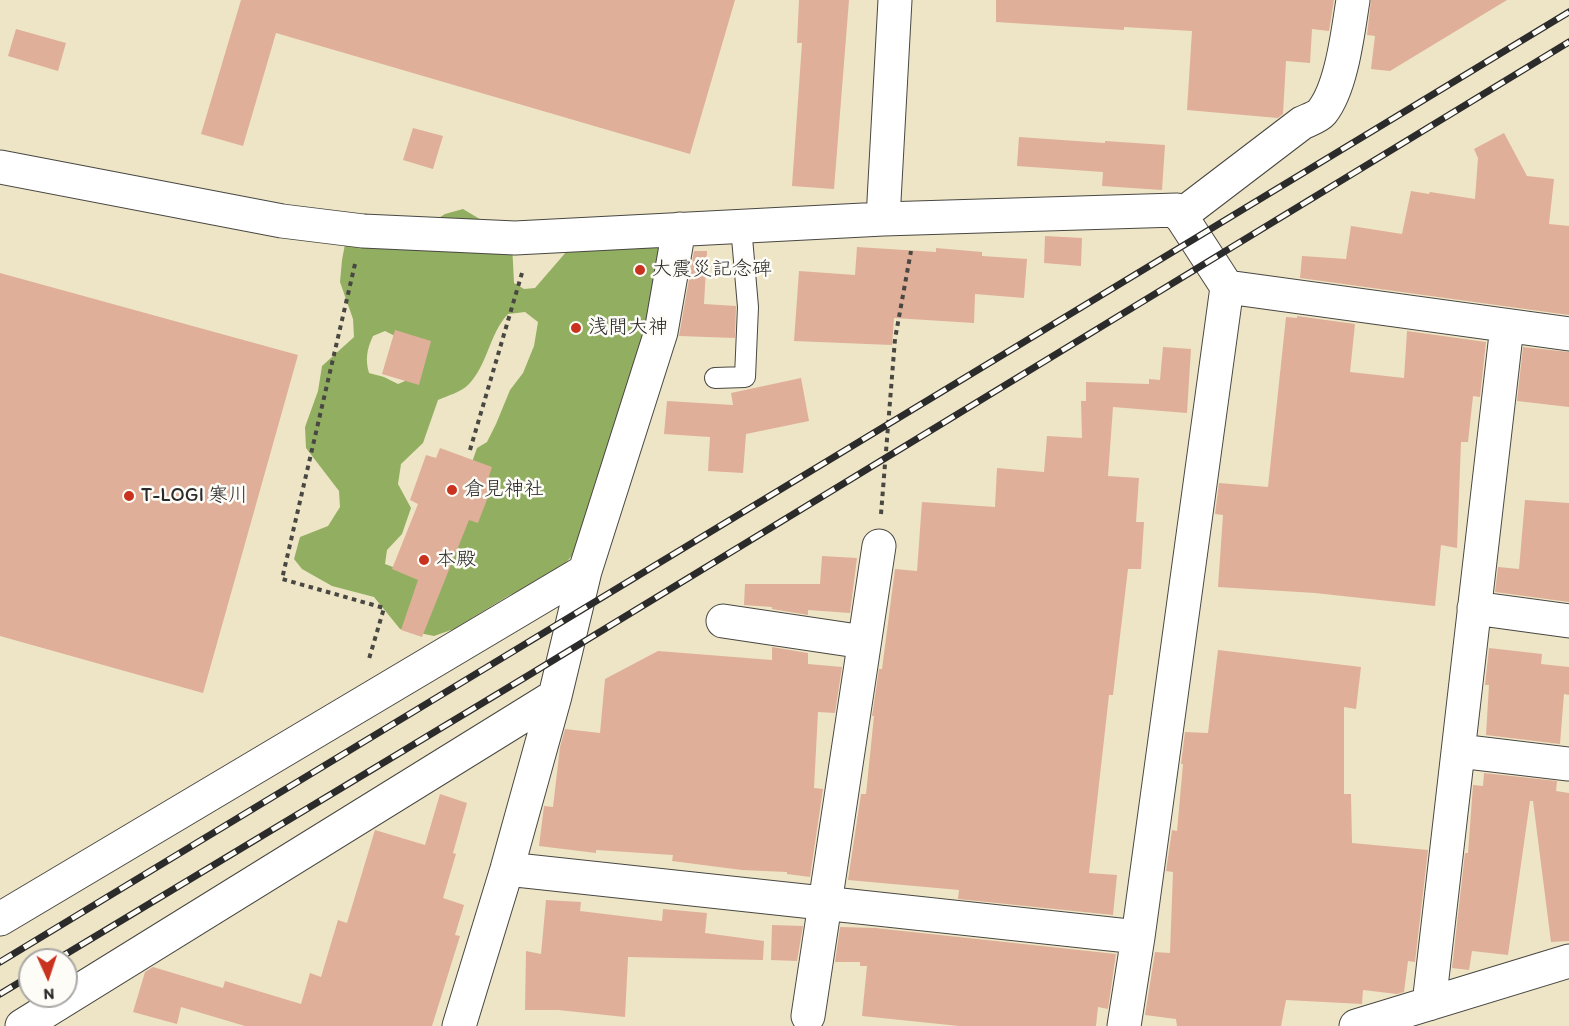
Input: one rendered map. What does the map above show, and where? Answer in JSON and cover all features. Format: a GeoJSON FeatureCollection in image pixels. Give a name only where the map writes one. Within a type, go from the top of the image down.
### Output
{"type":"FeatureCollection","features":[{"type":"Feature","properties":{"kind":"street"},"geometry":{"type":"LineString","coordinates":[[883,219],[895,0]]}},
{"type":"Feature","properties":{"kind":"street"},"geometry":{"type":"LineString","coordinates":[[1180,216],[1302,123],[1322,113],[1344,56],[1353,0]]}},
{"type":"Feature","properties":{"kind":"street"},"geometry":{"type":"LineString","coordinates":[[0,166],[282,221],[363,231],[515,238],[883,219],[1177,210],[1227,287],[1124,1026]]}},
{"type":"Feature","properties":{"kind":"street"},"geometry":{"type":"LineString","coordinates":[[459,1026],[507,869],[555,696],[585,571],[661,332],[680,229]]}},
{"type":"Feature","properties":{"kind":"street"},"geometry":{"type":"LineString","coordinates":[[1227,287],[1569,334]]}},
{"type":"Feature","properties":{"kind":"street"},"geometry":{"type":"LineString","coordinates":[[1429,1004],[1507,326]]}},
{"type":"Feature","properties":{"kind":"street"},"geometry":{"type":"LineString","coordinates":[[808,1016],[879,546]]}},
{"type":"Feature","properties":{"kind":"street"},"geometry":{"type":"LineString","coordinates":[[0,919],[585,571]]}},
{"type":"Feature","properties":{"kind":"street"},"geometry":{"type":"LineString","coordinates":[[1474,608],[1569,621]]}},
{"type":"Feature","properties":{"kind":"street"},"geometry":{"type":"LineString","coordinates":[[723,621],[864,642]]}},
{"type":"Feature","properties":{"kind":"street"},"geometry":{"type":"LineString","coordinates":[[22,1026],[555,696]]}},
{"type":"Feature","properties":{"kind":"street"},"geometry":{"type":"LineString","coordinates":[[1459,751],[1569,764]]}},
{"type":"Feature","properties":{"kind":"street"},"geometry":{"type":"LineString","coordinates":[[507,869],[1138,938]]}},
{"type":"Feature","properties":{"kind":"street"},"geometry":{"type":"LineString","coordinates":[[1356,1026],[1569,961]]}},
{"type":"Feature","properties":{"kind":"lane"},"geometry":{"type":"LineString","coordinates":[[715,378],[745,377],[748,307],[741,226]]}},
{"type":"Feature","properties":{"kind":"path"},"geometry":{"type":"LineString","coordinates":[[879,546],[895,339],[916,218]]}},
{"type":"Feature","properties":{"kind":"path"},"geometry":{"type":"LineString","coordinates":[[354,708],[384,608],[282,579],[363,231]]}},
{"type":"Feature","properties":{"kind":"path"},"geometry":{"type":"LineString","coordinates":[[470,450],[533,237]]}},
{"type":"Feature","properties":{"kind":"green space"},"geometry":{"type":"Polygon","coordinates":[[[463,209],[512,243],[514,283],[524,289],[535,288],[567,251],[657,244],[669,257],[584,542],[555,575],[508,596],[454,629],[434,636],[400,629],[374,597],[332,586],[302,569],[294,559],[300,537],[328,526],[340,507],[339,491],[306,448],[305,427],[318,391],[322,366],[354,337],[353,319],[340,282],[346,239],[429,224],[445,214],[463,209]],[[525,312],[508,314],[497,331],[475,377],[462,390],[438,400],[423,443],[401,464],[398,484],[411,508],[402,534],[387,550],[385,564],[417,576],[466,479],[477,448],[487,442],[510,390],[523,373],[534,346],[538,322],[525,312]],[[385,331],[373,336],[371,341],[367,359],[369,373],[398,384],[405,381],[399,338],[385,331]]]}},
{"type":"Feature","properties":{"kind":"building"},"geometry":{"type":"Polygon","coordinates":[[[241,0],[735,0],[690,154],[276,33],[243,146],[201,134],[241,0]]]}},
{"type":"Feature","properties":{"kind":"building"},"geometry":{"type":"Polygon","coordinates":[[[799,0],[849,0],[834,189],[792,186],[802,43],[797,43],[799,0]]]}},
{"type":"Feature","properties":{"kind":"building"},"geometry":{"type":"Polygon","coordinates":[[[996,0],[1334,0],[1329,31],[1312,29],[1310,63],[1286,61],[1283,114],[1278,118],[1187,110],[1192,31],[1124,27],[1124,30],[996,22],[996,0]]]}},
{"type":"Feature","properties":{"kind":"building"},"geometry":{"type":"Polygon","coordinates":[[[1371,0],[1507,0],[1390,71],[1371,69],[1375,36],[1367,35],[1371,0]]]}},
{"type":"Feature","properties":{"kind":"building"},"geometry":{"type":"Polygon","coordinates":[[[16,29],[66,43],[58,71],[8,56],[16,29]]]}},
{"type":"Feature","properties":{"kind":"building"},"geometry":{"type":"Polygon","coordinates":[[[413,128],[443,136],[433,169],[403,160],[413,128]]]}},
{"type":"Feature","properties":{"kind":"building"},"geometry":{"type":"Polygon","coordinates":[[[1504,133],[1527,176],[1554,179],[1549,224],[1569,226],[1569,315],[1300,278],[1302,256],[1346,259],[1351,226],[1402,234],[1411,191],[1475,199],[1478,158],[1474,149],[1504,133]]]}},
{"type":"Feature","properties":{"kind":"building"},"geometry":{"type":"Polygon","coordinates":[[[1019,137],[1165,145],[1162,190],[1102,186],[1103,172],[1017,166],[1019,137]]]}},
{"type":"Feature","properties":{"kind":"building"},"geometry":{"type":"Polygon","coordinates":[[[1045,236],[1082,238],[1081,266],[1044,263],[1045,236]]]}},
{"type":"Feature","properties":{"kind":"building"},"geometry":{"type":"Polygon","coordinates":[[[857,247],[936,252],[936,248],[982,252],[982,256],[1027,259],[1024,298],[975,294],[974,323],[894,318],[892,345],[794,341],[799,271],[855,275],[857,247]]]}},
{"type":"Feature","properties":{"kind":"building"},"geometry":{"type":"Polygon","coordinates":[[[694,251],[707,251],[704,304],[736,306],[735,338],[679,336],[694,251]]]}},
{"type":"Feature","properties":{"kind":"building","name":"T-LOGI 寒川"},"geometry":{"type":"Polygon","coordinates":[[[0,273],[298,355],[203,693],[0,636],[0,273]]]}},
{"type":"Feature","properties":{"kind":"building"},"geometry":{"type":"Polygon","coordinates":[[[1297,316],[1355,324],[1350,372],[1404,378],[1407,331],[1486,342],[1480,397],[1473,396],[1468,442],[1461,442],[1457,548],[1441,545],[1435,606],[1315,593],[1218,587],[1223,515],[1215,514],[1219,483],[1268,487],[1286,317],[1297,318],[1297,316]]]}},
{"type":"Feature","properties":{"kind":"building"},"geometry":{"type":"Polygon","coordinates":[[[395,330],[431,341],[419,385],[382,374],[395,330]]]}},
{"type":"Feature","properties":{"kind":"building"},"geometry":{"type":"Polygon","coordinates":[[[1163,347],[1191,349],[1187,413],[1113,407],[1108,476],[1139,478],[1136,522],[1144,522],[1141,569],[1128,569],[1113,695],[1109,695],[1089,873],[1117,875],[1113,915],[958,899],[959,890],[848,880],[861,794],[866,794],[874,716],[872,716],[879,669],[882,669],[895,569],[917,571],[922,502],[995,507],[997,468],[1044,472],[1047,436],[1082,438],[1081,401],[1086,401],[1086,382],[1149,384],[1149,379],[1160,380],[1163,347]]]}},
{"type":"Feature","properties":{"kind":"building"},"geometry":{"type":"Polygon","coordinates":[[[1523,347],[1569,352],[1569,407],[1517,401],[1523,347]]]}},
{"type":"Feature","properties":{"kind":"building"},"geometry":{"type":"Polygon","coordinates":[[[801,378],[809,421],[746,434],[743,473],[708,471],[710,437],[664,434],[667,401],[733,405],[731,393],[801,378]]]}},
{"type":"Feature","properties":{"kind":"building"},"geometry":{"type":"Polygon","coordinates":[[[440,448],[492,467],[488,479],[494,481],[478,523],[469,520],[422,637],[401,630],[418,580],[392,569],[418,504],[410,500],[426,455],[436,458],[440,448]]]}},
{"type":"Feature","properties":{"kind":"building"},"geometry":{"type":"Polygon","coordinates":[[[1525,500],[1569,503],[1569,602],[1495,592],[1498,567],[1519,569],[1525,500]]]}},
{"type":"Feature","properties":{"kind":"building"},"geometry":{"type":"Polygon","coordinates":[[[822,556],[857,558],[850,613],[808,610],[808,615],[772,609],[772,607],[744,605],[745,584],[820,584],[822,556]]]}},
{"type":"Feature","properties":{"kind":"building"},"geometry":{"type":"Polygon","coordinates":[[[772,647],[808,653],[808,664],[842,667],[835,713],[818,712],[814,788],[823,789],[810,877],[787,874],[787,872],[742,870],[672,861],[673,855],[596,850],[596,853],[539,846],[544,806],[553,807],[560,747],[565,729],[600,733],[605,679],[658,651],[772,660],[772,647]]]}},
{"type":"Feature","properties":{"kind":"building"},"geometry":{"type":"Polygon","coordinates":[[[1489,648],[1542,654],[1541,664],[1569,667],[1569,695],[1564,694],[1560,744],[1486,735],[1489,685],[1485,685],[1489,648]]]}},
{"type":"Feature","properties":{"kind":"building"},"geometry":{"type":"Polygon","coordinates":[[[1218,650],[1361,667],[1356,709],[1344,707],[1344,794],[1351,794],[1352,843],[1428,850],[1415,962],[1408,961],[1404,992],[1397,994],[1363,990],[1362,1004],[1286,1000],[1281,1026],[1177,1026],[1176,1019],[1145,1015],[1155,952],[1170,953],[1173,872],[1166,871],[1172,830],[1177,831],[1185,732],[1208,733],[1218,650]]]}},
{"type":"Feature","properties":{"kind":"building"},"geometry":{"type":"Polygon","coordinates":[[[1484,773],[1557,781],[1556,791],[1569,793],[1569,941],[1551,942],[1533,801],[1530,801],[1508,955],[1472,951],[1469,970],[1452,968],[1465,853],[1468,853],[1473,785],[1483,786],[1484,773]]]}},
{"type":"Feature","properties":{"kind":"building"},"geometry":{"type":"Polygon","coordinates":[[[440,794],[467,803],[453,853],[456,854],[443,898],[464,905],[455,935],[460,936],[432,1026],[245,1026],[181,1007],[177,1024],[133,1012],[145,972],[153,967],[223,988],[225,981],[301,1004],[310,973],[321,977],[338,920],[347,923],[375,830],[425,845],[440,794]]]}},
{"type":"Feature","properties":{"kind":"building"},"geometry":{"type":"Polygon","coordinates":[[[546,900],[581,902],[580,911],[662,921],[663,909],[707,913],[705,933],[764,941],[763,960],[628,957],[625,1017],[558,1010],[525,1010],[526,951],[541,954],[546,900]]]}},
{"type":"Feature","properties":{"kind":"building"},"geometry":{"type":"Polygon","coordinates":[[[772,925],[803,926],[797,961],[771,960],[772,925]]]}},
{"type":"Feature","properties":{"kind":"building"},"geometry":{"type":"Polygon","coordinates":[[[840,927],[875,928],[1116,954],[1108,1009],[1098,1007],[1096,1026],[959,1026],[862,1016],[867,966],[860,966],[860,962],[835,962],[840,927]]]}},
{"type":"Feature","properties":{"kind":"railway"},"geometry":{"type":"LineString","coordinates":[[0,962],[1569,12]]}},
{"type":"Feature","properties":{"kind":"railway"},"geometry":{"type":"LineString","coordinates":[[76,948],[1569,42]]}},
{"type":"Feature","properties":{"kind":"railway"},"geometry":{"type":"LineString","coordinates":[[0,994],[18,983]]}},
{"type":"Feature","properties":{"kind":"place","name":"大震災記念碑"},"geometry":{"type":"Point","coordinates":[640,270]}},
{"type":"Feature","properties":{"kind":"place","name":"浅間大神"},"geometry":{"type":"Point","coordinates":[576,328]}},
{"type":"Feature","properties":{"kind":"place","name":"倉見神社"},"geometry":{"type":"Point","coordinates":[452,490]}},
{"type":"Feature","properties":{"kind":"place","name":"T-LOGI 寒川"},"geometry":{"type":"Point","coordinates":[129,496]}},
{"type":"Feature","properties":{"kind":"place","name":"本殿"},"geometry":{"type":"Point","coordinates":[424,560]}}]}
